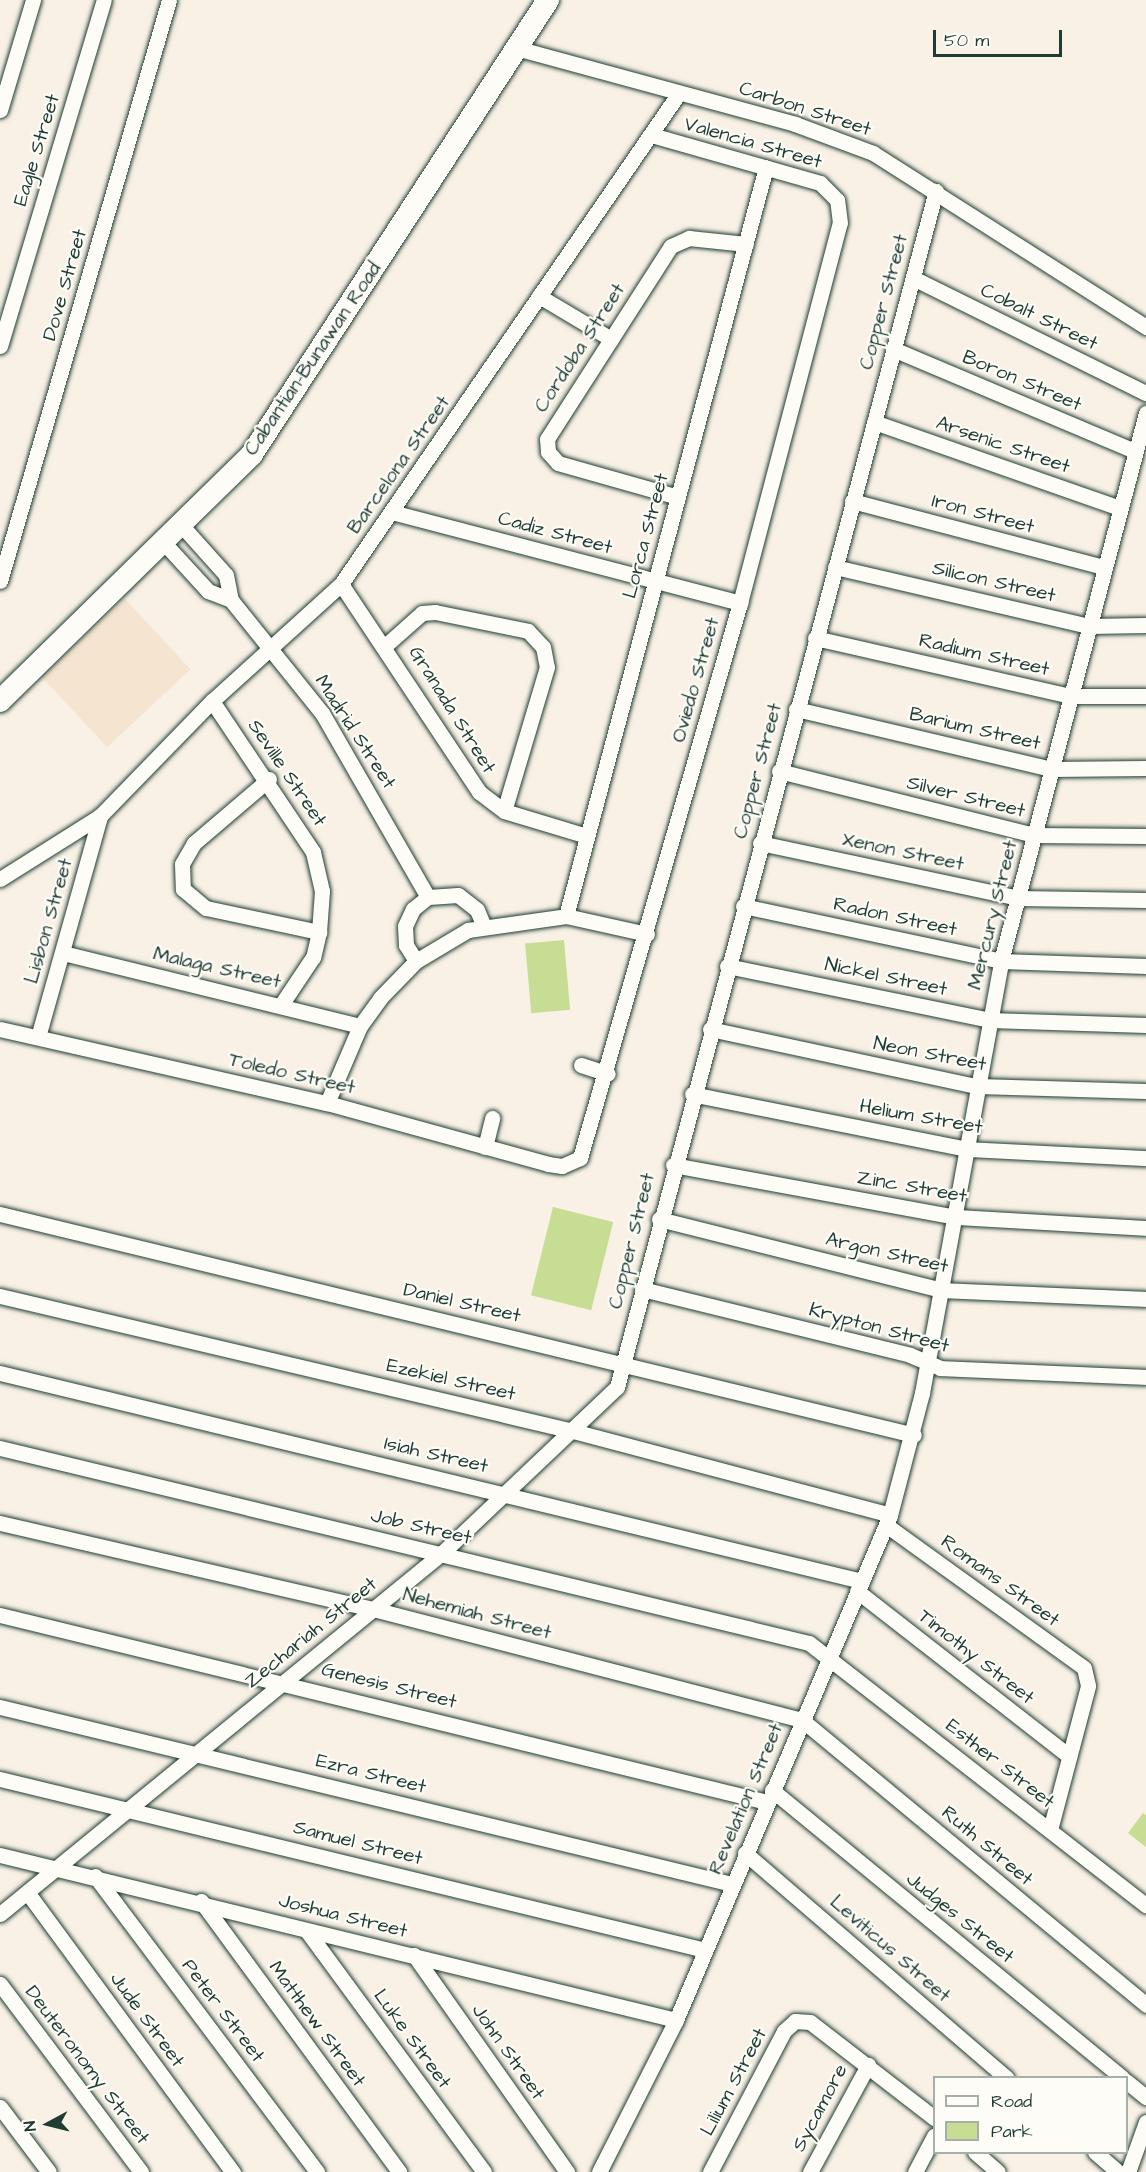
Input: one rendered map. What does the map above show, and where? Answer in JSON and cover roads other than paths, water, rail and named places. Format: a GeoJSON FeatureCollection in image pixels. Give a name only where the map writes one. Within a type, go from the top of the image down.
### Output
{"type":"FeatureCollection","features":[{"type":"Feature","properties":{"kind":"main road","name":"Cabantian-Bunawan Road"},"geometry":{"type":"LineString","coordinates":[[0,701],[183,527],[252,454],[290,400],[548,0]]}},
{"type":"Feature","properties":{"kind":"street"},"geometry":{"type":"LineString","coordinates":[[0,110],[33,0]]}},
{"type":"Feature","properties":{"kind":"street","name":"Eagle Street"},"geometry":{"type":"LineString","coordinates":[[0,346],[104,0]]}},
{"type":"Feature","properties":{"kind":"street","name":"Dove Street"},"geometry":{"type":"LineString","coordinates":[[0,581],[170,0]]}},
{"type":"Feature","properties":{"kind":"street","name":"Carbon Street"},"geometry":{"type":"LineString","coordinates":[[516,48],[835,137],[936,191],[1146,327]]}},
{"type":"Feature","properties":{"kind":"street","name":"Barcelona Street"},"geometry":{"type":"LineString","coordinates":[[0,879],[100,816],[212,701],[341,584],[395,513],[539,296],[679,93]]}},
{"type":"Feature","properties":{"kind":"street","name":"Valencia Street"},"geometry":{"type":"LineString","coordinates":[[652,135],[820,183],[837,200]]}},
{"type":"Feature","properties":{"kind":"street","name":"Lorca Street"},"geometry":{"type":"LineString","coordinates":[[566,916],[766,167]]}},
{"type":"Feature","properties":{"kind":"street","name":"Copper Street"},"geometry":{"type":"LineString","coordinates":[[624,1363],[673,1165],[936,191]]}},
{"type":"Feature","properties":{"kind":"street","name":"Oviedo Street"},"geometry":{"type":"LineString","coordinates":[[571,1163],[587,1146],[740,603],[840,223],[837,200]]}},
{"type":"Feature","properties":{"kind":"street","name":"Cordoba Street"},"geometry":{"type":"LineString","coordinates":[[678,497],[558,463],[548,452],[547,438],[671,246],[696,237],[746,244]]}},
{"type":"Feature","properties":{"kind":"street","name":"Cobalt Street"},"geometry":{"type":"LineString","coordinates":[[913,278],[1146,393]]}},
{"type":"Feature","properties":{"kind":"street"},"geometry":{"type":"LineString","coordinates":[[539,296],[611,339]]}},
{"type":"Feature","properties":{"kind":"street","name":"Boron Street"},"geometry":{"type":"LineString","coordinates":[[893,349],[1134,452]]}},
{"type":"Feature","properties":{"kind":"street","name":"Mercury Street"},"geometry":{"type":"LineString","coordinates":[[914,1435],[956,1217],[977,1086],[1001,961],[1119,508],[1146,413]]}},
{"type":"Feature","properties":{"kind":"street","name":"Arsenic Street"},"geometry":{"type":"LineString","coordinates":[[874,422],[1119,508]]}},
{"type":"Feature","properties":{"kind":"street","name":"Iron Street"},"geometry":{"type":"LineString","coordinates":[[852,501],[1104,567]]}},
{"type":"Feature","properties":{"kind":"street","name":"Cadiz Street"},"geometry":{"type":"LineString","coordinates":[[395,513],[740,603]]}},
{"type":"Feature","properties":{"kind":"street","name":"Madrid Street"},"geometry":{"type":"LineString","coordinates":[[183,527],[226,575],[231,600]]}},
{"type":"Feature","properties":{"kind":"street","name":"Madrid Street"},"geometry":{"type":"LineString","coordinates":[[165,544],[208,591],[231,600],[271,647],[345,750],[428,897]]}},
{"type":"Feature","properties":{"kind":"street","name":"Silicon Street"},"geometry":{"type":"LineString","coordinates":[[835,567],[1089,626],[1146,625]]}},
{"type":"Feature","properties":{"kind":"street","name":"Granada Street"},"geometry":{"type":"LineString","coordinates":[[341,584],[386,645],[466,776],[504,811],[587,836]]}},
{"type":"Feature","properties":{"kind":"street"},"geometry":{"type":"LineString","coordinates":[[386,645],[422,613],[435,612],[528,631],[543,647],[547,667],[504,811]]}},
{"type":"Feature","properties":{"kind":"street","name":"Radium Street"},"geometry":{"type":"LineString","coordinates":[[815,638],[1070,696],[1146,696]]}},
{"type":"Feature","properties":{"kind":"street","name":"Seville Street"},"geometry":{"type":"LineString","coordinates":[[212,701],[269,779],[313,852],[322,891],[319,932],[313,957],[281,1005]]}},
{"type":"Feature","properties":{"kind":"street","name":"Barium Street"},"geometry":{"type":"LineString","coordinates":[[796,709],[1052,769],[1146,768]]}},
{"type":"Feature","properties":{"kind":"street","name":"Silver Street"},"geometry":{"type":"LineString","coordinates":[[779,771],[1034,835],[1146,836]]}},
{"type":"Feature","properties":{"kind":"street"},"geometry":{"type":"LineString","coordinates":[[269,779],[194,843],[182,864],[183,889],[206,908],[319,932]]}},
{"type":"Feature","properties":{"kind":"street","name":"Lisbon Street"},"geometry":{"type":"LineString","coordinates":[[38,1037],[100,816]]}},
{"type":"Feature","properties":{"kind":"street","name":"Xenon Street"},"geometry":{"type":"LineString","coordinates":[[760,843],[1018,898],[1146,900]]}},
{"type":"Feature","properties":{"kind":"street"},"geometry":{"type":"LineString","coordinates":[[416,962],[406,945],[405,926],[413,909],[428,897],[458,896],[477,910],[483,924]]}},
{"type":"Feature","properties":{"kind":"street","name":"Radon Street"},"geometry":{"type":"LineString","coordinates":[[743,906],[1001,961],[1146,966]]}},
{"type":"Feature","properties":{"kind":"street"},"geometry":{"type":"LineString","coordinates":[[327,1103],[360,1026],[416,962],[483,924],[566,916],[647,934]]}},
{"type":"Feature","properties":{"kind":"street","name":"Malaga Street"},"geometry":{"type":"LineString","coordinates":[[63,953],[360,1026]]}},
{"type":"Feature","properties":{"kind":"street","name":"Nickel Street"},"geometry":{"type":"LineString","coordinates":[[727,966],[989,1020],[1146,1025]]}},
{"type":"Feature","properties":{"kind":"street","name":"Toledo Street"},"geometry":{"type":"LineString","coordinates":[[0,1029],[327,1103],[548,1164],[571,1163]]}},
{"type":"Feature","properties":{"kind":"street","name":"Neon Street"},"geometry":{"type":"LineString","coordinates":[[710,1029],[977,1086],[1146,1091]]}},
{"type":"Feature","properties":{"kind":"street"},"geometry":{"type":"LineString","coordinates":[[581,1065],[608,1074]]}},
{"type":"Feature","properties":{"kind":"street","name":"Helium Street"},"geometry":{"type":"LineString","coordinates":[[692,1094],[968,1149],[1146,1158]]}},
{"type":"Feature","properties":{"kind":"street"},"geometry":{"type":"LineString","coordinates":[[485,1147],[492,1118]]}},
{"type":"Feature","properties":{"kind":"street","name":"Zinc Street"},"geometry":{"type":"LineString","coordinates":[[673,1165],[956,1217],[1146,1228]]}},
{"type":"Feature","properties":{"kind":"street","name":"Daniel Street"},"geometry":{"type":"LineString","coordinates":[[0,1214],[624,1363],[914,1435]]}},
{"type":"Feature","properties":{"kind":"street","name":"Argon Street"},"geometry":{"type":"LineString","coordinates":[[659,1219],[942,1290],[1146,1299]]}},
{"type":"Feature","properties":{"kind":"street","name":"Krypton Street"},"geometry":{"type":"LineString","coordinates":[[642,1289],[950,1369],[1146,1377]]}},
{"type":"Feature","properties":{"kind":"street","name":"Ezekiel Street"},"geometry":{"type":"LineString","coordinates":[[0,1296],[573,1431],[888,1520]]}},
{"type":"Feature","properties":{"kind":"street","name":"Zechariah Street"},"geometry":{"type":"LineString","coordinates":[[0,1914],[441,1553],[573,1431],[617,1387],[624,1363]]}},
{"type":"Feature","properties":{"kind":"street","name":"Isiah Street"},"geometry":{"type":"LineString","coordinates":[[0,1373],[504,1493],[859,1586]]}},
{"type":"Feature","properties":{"kind":"street","name":"Revelation Street"},"geometry":{"type":"LineString","coordinates":[[599,2172],[675,2020],[705,1950],[888,1520],[914,1435]]}},
{"type":"Feature","properties":{"kind":"street","name":"Job Street"},"geometry":{"type":"LineString","coordinates":[[0,1448],[809,1643],[829,1656]]}},
{"type":"Feature","properties":{"kind":"street","name":"Romans Street"},"geometry":{"type":"LineString","coordinates":[[888,1520],[1087,1673],[1070,1756]]}},
{"type":"Feature","properties":{"kind":"street","name":"Nehemiah Street"},"geometry":{"type":"LineString","coordinates":[[0,1523],[373,1609],[802,1720]]}},
{"type":"Feature","properties":{"kind":"street","name":"Timothy Street"},"geometry":{"type":"LineString","coordinates":[[859,1586],[1070,1756]]}},
{"type":"Feature","properties":{"kind":"street","name":"Genesis Street"},"geometry":{"type":"LineString","coordinates":[[0,1615],[769,1796]]}},
{"type":"Feature","properties":{"kind":"street","name":"Esther Street"},"geometry":{"type":"LineString","coordinates":[[829,1656],[1146,1905]]}},
{"type":"Feature","properties":{"kind":"street","name":"Ezra Street"},"geometry":{"type":"LineString","coordinates":[[0,1707],[732,1884]]}},
{"type":"Feature","properties":{"kind":"street","name":"Ruth Street"},"geometry":{"type":"LineString","coordinates":[[802,1720],[1146,2005]]}},
{"type":"Feature","properties":{"kind":"street"},"geometry":{"type":"LineString","coordinates":[[1050,1830],[1070,1756]]}},
{"type":"Feature","properties":{"kind":"street","name":"Samuel Street"},"geometry":{"type":"LineString","coordinates":[[0,1779],[130,1808],[705,1950]]}},
{"type":"Feature","properties":{"kind":"street","name":"Judges Street"},"geometry":{"type":"LineString","coordinates":[[769,1796],[1119,2076]]}},
{"type":"Feature","properties":{"kind":"street","name":"Leviticus Street"},"geometry":{"type":"LineString","coordinates":[[745,1853],[1005,2076]]}},
{"type":"Feature","properties":{"kind":"street","name":"Joshua Street"},"geometry":{"type":"LineString","coordinates":[[0,1855],[201,1901],[307,1931],[414,1955],[675,2020]]}},
{"type":"Feature","properties":{"kind":"street","name":"Peter Street"},"geometry":{"type":"LineString","coordinates":[[95,1876],[317,2172]]}},
{"type":"Feature","properties":{"kind":"street","name":"Jude Street"},"geometry":{"type":"LineString","coordinates":[[27,1892],[233,2172]]}},
{"type":"Feature","properties":{"kind":"street","name":"Matthew Street"},"geometry":{"type":"LineString","coordinates":[[201,1901],[399,2172]]}},
{"type":"Feature","properties":{"kind":"street","name":"Luke Street"},"geometry":{"type":"LineString","coordinates":[[307,1931],[484,2172]]}},
{"type":"Feature","properties":{"kind":"street","name":"John Street"},"geometry":{"type":"LineString","coordinates":[[414,1955],[567,2172]]}},
{"type":"Feature","properties":{"kind":"street","name":"Deuteronomy Street"},"geometry":{"type":"LineString","coordinates":[[0,1984],[141,2172]]}},
{"type":"Feature","properties":{"kind":"street","name":"Lilium Street"},"geometry":{"type":"LineString","coordinates":[[710,2172],[783,2031],[802,2020],[868,2065]]}},
{"type":"Feature","properties":{"kind":"street"},"geometry":{"type":"LineString","coordinates":[[868,2065],[933,2117]]}},
{"type":"Feature","properties":{"kind":"street","name":"Sycamore"},"geometry":{"type":"LineString","coordinates":[[810,2172],[868,2065]]}},
{"type":"Feature","properties":{"kind":"street"},"geometry":{"type":"LineString","coordinates":[[1128,2083],[1146,2097]]}},
{"type":"Feature","properties":{"kind":"street"},"geometry":{"type":"LineString","coordinates":[[0,2107],[49,2172]]}},
{"type":"Feature","properties":{"kind":"street"},"geometry":{"type":"LineString","coordinates":[[1128,2172],[1146,2122]]}},
{"type":"Feature","properties":{"kind":"street"},"geometry":{"type":"LineString","coordinates":[[915,2172],[933,2138]]}},
{"type":"Feature","properties":{"kind":"street"},"geometry":{"type":"LineString","coordinates":[[977,2154],[998,2172]]}},
{"type":"Feature","properties":{"kind":"street"},"geometry":{"type":"LineString","coordinates":[[1097,2154],[1119,2172]]}}]}
